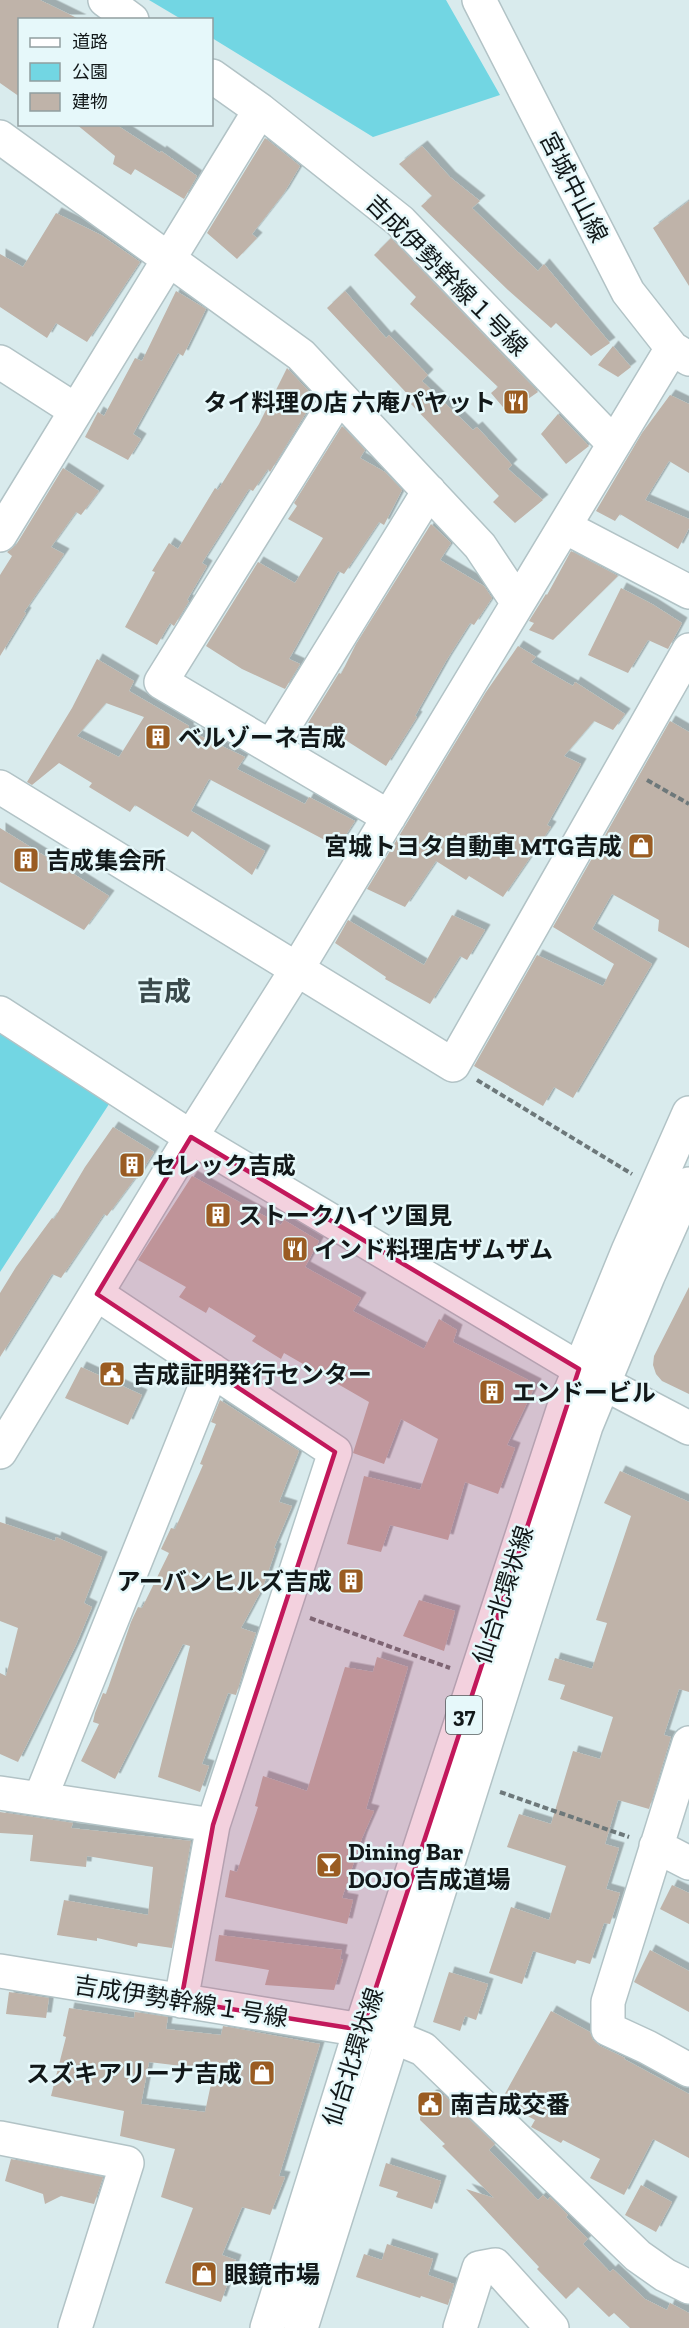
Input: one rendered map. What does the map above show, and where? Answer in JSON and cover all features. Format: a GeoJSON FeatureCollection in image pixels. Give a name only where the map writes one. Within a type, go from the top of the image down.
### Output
{"type":"FeatureCollection","features":[{"type":"Feature","properties":{"kind":"street"},"geometry":{"type":"LineString","coordinates":[[105,0],[129,18]]}},
{"type":"Feature","properties":{"kind":"street","name":"宮城中山線"},"geometry":{"type":"LineString","coordinates":[[479,0],[627,292],[681,353]]}},
{"type":"Feature","properties":{"kind":"street","name":"吉成伊勢幹線１号線"},"geometry":{"type":"LineString","coordinates":[[213,77],[260,110],[400,221],[614,444]]}},
{"type":"Feature","properties":{"kind":"street"},"geometry":{"type":"LineString","coordinates":[[0,534],[260,110]]}},
{"type":"Feature","properties":{"kind":"street"},"geometry":{"type":"LineString","coordinates":[[0,137],[301,355],[480,546],[518,603]]}},
{"type":"Feature","properties":{"kind":"street"},"geometry":{"type":"LineString","coordinates":[[0,1452],[297,969],[614,444],[681,353]]}},
{"type":"Feature","properties":{"kind":"street"},"geometry":{"type":"LineString","coordinates":[[0,362],[75,410]]}},
{"type":"Feature","properties":{"kind":"street"},"geometry":{"type":"LineString","coordinates":[[339,396],[161,682],[389,817]]}},
{"type":"Feature","properties":{"kind":"street"},"geometry":{"type":"LineString","coordinates":[[271,747],[429,491]]}},
{"type":"Feature","properties":{"kind":"street"},"geometry":{"type":"LineString","coordinates":[[565,527],[689,592]]}},
{"type":"Feature","properties":{"kind":"street"},"geometry":{"type":"LineString","coordinates":[[0,787],[453,1065],[689,650]]}},
{"type":"Feature","properties":{"kind":"street"},"geometry":{"type":"LineString","coordinates":[[0,1013],[192,1137],[591,1376],[689,1428]]}},
{"type":"Feature","properties":{"kind":"street","name":"仙台北環状線"},"geometry":{"type":"LineString","coordinates":[[301,2328],[586,1426],[591,1376],[689,1113]]}},
{"type":"Feature","properties":{"kind":"street","name":"仙台北環状線"},"geometry":{"type":"LineString","coordinates":[[267,2328],[563,1410],[591,1376],[689,1184]]}},
{"type":"Feature","properties":{"kind":"street"},"geometry":{"type":"LineString","coordinates":[[96,1294],[335,1452],[213,1825],[182,2001]]}},
{"type":"Feature","properties":{"kind":"street"},"geometry":{"type":"LineString","coordinates":[[40,1799],[212,1370]]}},
{"type":"Feature","properties":{"kind":"street"},"geometry":{"type":"LineString","coordinates":[[689,1743],[608,2002],[608,2029],[689,2070]]}},
{"type":"Feature","properties":{"kind":"street"},"geometry":{"type":"LineString","coordinates":[[0,1793],[213,1825]]}},
{"type":"Feature","properties":{"kind":"street"},"geometry":{"type":"LineString","coordinates":[[656,1846],[689,1863]]}},
{"type":"Feature","properties":{"kind":"street","name":"吉成伊勢幹線１号線"},"geometry":{"type":"LineString","coordinates":[[0,1971],[362,2030],[394,2037],[423,2049],[638,2256],[665,2275],[689,2287]]}},
{"type":"Feature","properties":{"kind":"street"},"geometry":{"type":"LineString","coordinates":[[0,2138],[127,2163],[75,2328]]}},
{"type":"Feature","properties":{"kind":"street"},"geometry":{"type":"LineString","coordinates":[[460,2328],[479,2268],[495,2265],[552,2328]]}},
{"type":"Feature","properties":{"kind":"path"},"geometry":{"type":"LineString","coordinates":[[623,766],[689,804]]}},
{"type":"Feature","properties":{"kind":"path"},"geometry":{"type":"LineString","coordinates":[[453,1065],[636,1176]]}},
{"type":"Feature","properties":{"kind":"path"},"geometry":{"type":"LineString","coordinates":[[284,1609],[459,1671]]}},
{"type":"Feature","properties":{"kind":"path"},"geometry":{"type":"LineString","coordinates":[[494,1790],[656,1846]]}},
{"type":"Feature","properties":{"kind":"highlighted area"},"geometry":{"type":"Polygon","coordinates":[[[191,1137],[579,1369],[362,2030],[181,2001],[213,1825],[335,1452],[97,1294],[191,1137]]]}},
{"type":"Feature","properties":{"kind":"green space"},"geometry":{"type":"Polygon","coordinates":[[[149,0],[446,0],[500,95],[373,137],[213,39],[213,18],[179,18],[149,0]]]}},
{"type":"Feature","properties":{"kind":"green space"},"geometry":{"type":"Polygon","coordinates":[[[0,1032],[111,1101],[0,1272],[0,1032]]]}},
{"type":"Feature","properties":{"kind":"building"},"geometry":{"type":"Polygon","coordinates":[[[0,0],[40,0],[77,18],[18,18],[18,96],[0,83],[0,0]]]}},
{"type":"Feature","properties":{"kind":"building"},"geometry":{"type":"Polygon","coordinates":[[[78,126],[118,126],[160,153],[161,151],[197,176],[184,199],[135,169],[131,175],[113,164],[115,156],[78,126]]]}},
{"type":"Feature","properties":{"kind":"building"},"geometry":{"type":"Polygon","coordinates":[[[265,138],[300,166],[284,193],[252,234],[257,238],[237,259],[207,233],[265,138]]]}},
{"type":"Feature","properties":{"kind":"building"},"geometry":{"type":"Polygon","coordinates":[[[422,146],[450,177],[480,201],[472,208],[538,271],[544,264],[610,343],[591,356],[556,323],[551,328],[421,206],[432,196],[399,164],[422,146]]]}},
{"type":"Feature","properties":{"kind":"building"},"geometry":{"type":"Polygon","coordinates":[[[689,201],[689,286],[653,228],[689,201]]]}},
{"type":"Feature","properties":{"kind":"building"},"geometry":{"type":"Polygon","coordinates":[[[56,213],[101,235],[140,262],[87,342],[56,323],[47,338],[0,307],[0,254],[23,267],[56,213]]]}},
{"type":"Feature","properties":{"kind":"building"},"geometry":{"type":"Polygon","coordinates":[[[391,238],[538,392],[508,413],[491,393],[498,387],[410,304],[416,297],[374,255],[391,238]]]}},
{"type":"Feature","properties":{"kind":"building"},"geometry":{"type":"Polygon","coordinates":[[[176,291],[206,309],[183,356],[178,353],[133,434],[141,439],[128,460],[85,437],[98,412],[104,416],[135,358],[142,361],[176,291]]]}},
{"type":"Feature","properties":{"kind":"building"},"geometry":{"type":"Polygon","coordinates":[[[345,291],[386,338],[389,335],[428,375],[422,381],[473,430],[477,427],[512,465],[508,469],[543,500],[515,523],[493,502],[499,496],[411,404],[414,401],[327,308],[345,291]]]}},
{"type":"Feature","properties":{"kind":"building"},"geometry":{"type":"Polygon","coordinates":[[[613,346],[631,367],[618,377],[598,365],[613,346]]]}},
{"type":"Feature","properties":{"kind":"building"},"geometry":{"type":"Polygon","coordinates":[[[287,368],[315,398],[270,472],[268,469],[253,491],[249,489],[202,563],[207,566],[187,600],[189,601],[174,626],[170,623],[157,645],[125,627],[155,572],[152,571],[169,543],[178,549],[215,488],[218,490],[259,424],[287,368]]]}},
{"type":"Feature","properties":{"kind":"building"},"geometry":{"type":"Polygon","coordinates":[[[670,395],[689,404],[689,473],[669,461],[645,500],[689,519],[689,528],[678,549],[620,514],[615,521],[596,511],[642,433],[670,395]]]}},
{"type":"Feature","properties":{"kind":"building"},"geometry":{"type":"Polygon","coordinates":[[[558,414],[589,446],[566,464],[541,434],[558,414]]]}},
{"type":"Feature","properties":{"kind":"building"},"geometry":{"type":"Polygon","coordinates":[[[342,426],[365,450],[360,458],[385,472],[402,490],[384,525],[379,522],[344,574],[338,571],[289,659],[300,664],[285,689],[242,669],[206,646],[258,562],[295,583],[323,538],[288,519],[297,506],[294,503],[342,426]]]}},
{"type":"Feature","properties":{"kind":"building"},"geometry":{"type":"Polygon","coordinates":[[[63,468],[99,491],[81,515],[76,512],[51,547],[64,554],[24,612],[26,613],[0,656],[0,575],[12,556],[7,552],[16,545],[63,468]]]}},
{"type":"Feature","properties":{"kind":"building"},"geometry":{"type":"Polygon","coordinates":[[[431,524],[451,543],[440,560],[484,586],[492,598],[474,625],[470,623],[446,661],[415,716],[417,717],[386,766],[336,734],[326,751],[300,736],[339,673],[341,674],[356,644],[431,524]]]}},
{"type":"Feature","properties":{"kind":"building"},"geometry":{"type":"Polygon","coordinates":[[[571,551],[618,576],[553,640],[529,630],[534,623],[529,621],[547,595],[571,551]]]}},
{"type":"Feature","properties":{"kind":"building"},"geometry":{"type":"Polygon","coordinates":[[[621,588],[682,623],[668,649],[648,640],[628,673],[588,655],[621,588]]]}},
{"type":"Feature","properties":{"kind":"building"},"geometry":{"type":"Polygon","coordinates":[[[518,646],[536,657],[531,662],[573,686],[575,682],[625,714],[613,730],[594,721],[564,756],[581,764],[547,825],[551,827],[503,897],[469,876],[466,880],[436,861],[405,907],[367,889],[486,692],[518,646]]]}},
{"type":"Feature","properties":{"kind":"building"},"geometry":{"type":"Polygon","coordinates":[[[97,659],[134,681],[129,691],[189,726],[188,730],[245,757],[237,769],[305,804],[309,797],[355,821],[338,847],[209,779],[191,811],[265,851],[252,875],[192,831],[188,837],[135,805],[130,812],[89,787],[92,783],[59,763],[32,785],[27,782],[72,708],[97,659]],[[106,703],[77,736],[119,757],[144,717],[106,703]]]}},
{"type":"Feature","properties":{"kind":"building"},"geometry":{"type":"Polygon","coordinates":[[[670,721],[689,732],[689,948],[658,931],[659,920],[612,894],[592,929],[652,964],[573,1098],[554,1087],[543,1106],[474,1066],[537,955],[603,986],[614,964],[553,927],[670,721]]]}},
{"type":"Feature","properties":{"kind":"building","name":"吉成集会所"},"geometry":{"type":"Polygon","coordinates":[[[0,828],[109,896],[84,930],[0,882],[0,828]]]}},
{"type":"Feature","properties":{"kind":"building"},"geometry":{"type":"Polygon","coordinates":[[[452,915],[485,930],[467,960],[460,956],[430,1004],[385,979],[386,977],[335,943],[348,920],[424,965],[452,915]]]}},
{"type":"Feature","properties":{"kind":"building"},"geometry":{"type":"Polygon","coordinates":[[[113,1127],[154,1152],[137,1179],[136,1177],[107,1216],[104,1214],[61,1278],[52,1274],[0,1357],[0,1293],[16,1267],[52,1218],[54,1219],[85,1167],[113,1127]]]}},
{"type":"Feature","properties":{"kind":"building"},"geometry":{"type":"Polygon","coordinates":[[[192,1176],[281,1225],[284,1220],[319,1241],[305,1267],[361,1298],[353,1311],[424,1349],[439,1319],[457,1330],[453,1342],[536,1384],[507,1445],[515,1448],[498,1494],[465,1482],[448,1540],[390,1525],[381,1552],[347,1544],[364,1476],[420,1490],[438,1439],[401,1419],[384,1464],[353,1453],[369,1402],[284,1353],[281,1359],[252,1341],[256,1336],[209,1307],[206,1313],[179,1297],[186,1287],[138,1260],[192,1176]]]}},
{"type":"Feature","properties":{"kind":"building"},"geometry":{"type":"Polygon","coordinates":[[[689,1287],[689,1394],[662,1381],[653,1365],[654,1356],[689,1287]]]}},
{"type":"Feature","properties":{"kind":"building"},"geometry":{"type":"Polygon","coordinates":[[[81,1367],[142,1395],[128,1425],[65,1398],[81,1367]]]}},
{"type":"Feature","properties":{"kind":"building"},"geometry":{"type":"Polygon","coordinates":[[[220,1400],[299,1451],[279,1502],[292,1506],[274,1548],[276,1549],[263,1587],[241,1628],[256,1633],[236,1695],[228,1693],[202,1764],[209,1766],[200,1792],[158,1777],[190,1646],[183,1644],[115,1779],[81,1761],[99,1724],[93,1722],[95,1713],[103,1693],[106,1694],[131,1622],[138,1607],[142,1608],[169,1553],[161,1549],[171,1528],[175,1529],[203,1465],[200,1464],[216,1424],[211,1422],[220,1400]]]}},
{"type":"Feature","properties":{"kind":"building"},"geometry":{"type":"Polygon","coordinates":[[[620,1471],[689,1502],[689,1692],[679,1689],[664,1735],[671,1737],[649,1809],[618,1800],[605,1844],[619,1848],[606,1889],[620,1893],[610,1924],[604,1923],[590,1964],[577,1960],[575,1964],[533,1951],[522,1984],[489,1973],[511,1907],[549,1920],[566,1866],[507,1847],[519,1814],[551,1824],[573,1751],[600,1759],[613,1717],[560,1699],[565,1685],[548,1680],[555,1658],[592,1669],[607,1623],[596,1620],[631,1516],[604,1503],[620,1471]]]}},
{"type":"Feature","properties":{"kind":"building"},"geometry":{"type":"Polygon","coordinates":[[[0,1522],[55,1541],[56,1537],[102,1557],[84,1603],[92,1607],[75,1647],[18,1762],[0,1754],[0,1673],[6,1676],[18,1628],[0,1621],[0,1522]]]}},
{"type":"Feature","properties":{"kind":"building"},"geometry":{"type":"Polygon","coordinates":[[[419,1600],[455,1611],[444,1651],[403,1636],[419,1600]]]}},
{"type":"Feature","properties":{"kind":"building"},"geometry":{"type":"Polygon","coordinates":[[[377,1657],[408,1667],[366,1809],[374,1811],[362,1838],[342,1898],[353,1900],[347,1924],[225,1897],[230,1870],[237,1872],[258,1807],[255,1806],[263,1776],[307,1791],[345,1667],[373,1672],[377,1657]]]}},
{"type":"Feature","properties":{"kind":"building"},"geometry":{"type":"Polygon","coordinates":[[[0,1812],[73,1823],[71,1828],[191,1841],[172,1948],[138,1943],[137,1947],[97,1938],[97,1941],[57,1935],[64,1900],[148,1915],[153,1867],[87,1856],[86,1867],[30,1861],[33,1835],[0,1833],[0,1812]]]}},
{"type":"Feature","properties":{"kind":"building"},"geometry":{"type":"Polygon","coordinates":[[[672,1885],[689,1893],[689,1924],[660,1909],[672,1885]]]}},
{"type":"Feature","properties":{"kind":"building"},"geometry":{"type":"Polygon","coordinates":[[[219,1935],[342,1950],[340,1959],[343,1960],[334,1990],[265,1985],[269,1970],[215,1961],[219,1935]]]}},
{"type":"Feature","properties":{"kind":"building"},"geometry":{"type":"Polygon","coordinates":[[[650,1950],[689,1971],[689,2012],[634,1982],[650,1950]]]}},
{"type":"Feature","properties":{"kind":"building"},"geometry":{"type":"Polygon","coordinates":[[[449,1972],[488,1984],[476,2020],[465,2016],[460,2031],[433,2022],[449,1972]]]}},
{"type":"Feature","properties":{"kind":"building"},"geometry":{"type":"Polygon","coordinates":[[[9,1992],[49,1998],[46,2018],[6,2014],[9,1992]]]}},
{"type":"Feature","properties":{"kind":"building"},"geometry":{"type":"Polygon","coordinates":[[[69,2008],[134,2018],[135,2012],[168,2017],[166,2029],[221,2035],[223,2026],[320,2044],[279,2176],[285,2177],[270,2215],[242,2207],[222,2255],[236,2260],[221,2302],[165,2283],[193,2208],[161,2197],[175,2149],[120,2136],[124,2111],[51,2096],[66,2037],[63,2036],[69,2008]],[[149,2062],[141,2104],[205,2112],[214,2070],[149,2062]]]}},
{"type":"Feature","properties":{"kind":"building"},"geometry":{"type":"Polygon","coordinates":[[[551,2011],[590,2032],[593,2040],[600,2046],[689,2094],[689,2158],[653,2139],[624,2195],[590,2178],[600,2159],[563,2140],[561,2143],[531,2127],[535,2120],[509,2106],[502,2099],[551,2011]]]}},
{"type":"Feature","properties":{"kind":"building"},"geometry":{"type":"Polygon","coordinates":[[[431,2095],[444,2095],[495,2144],[489,2150],[538,2200],[543,2195],[548,2200],[550,2197],[588,2239],[583,2244],[610,2272],[613,2269],[645,2299],[667,2310],[670,2303],[689,2313],[689,2328],[630,2328],[614,2313],[609,2317],[578,2287],[566,2299],[466,2189],[494,2198],[442,2146],[445,2144],[420,2120],[421,2106],[431,2095]]]}},
{"type":"Feature","properties":{"kind":"building"},"geometry":{"type":"Polygon","coordinates":[[[11,2159],[103,2177],[94,2204],[61,2196],[45,2204],[43,2194],[5,2181],[11,2159]]]}},
{"type":"Feature","properties":{"kind":"building"},"geometry":{"type":"Polygon","coordinates":[[[386,2163],[441,2181],[432,2209],[396,2197],[398,2192],[379,2186],[386,2163]]]}},
{"type":"Feature","properties":{"kind":"building"},"geometry":{"type":"Polygon","coordinates":[[[641,2185],[672,2202],[656,2232],[625,2215],[641,2185]]]}},
{"type":"Feature","properties":{"kind":"building"},"geometry":{"type":"Polygon","coordinates":[[[387,2244],[433,2259],[428,2275],[454,2284],[448,2305],[356,2277],[364,2254],[382,2260],[387,2244]]]}},
{"type":"Feature","properties":{"kind":"place","name":"タイ料理の店 六庵パヤット"},"geometry":{"type":"Point","coordinates":[516,402]}},
{"type":"Feature","properties":{"kind":"place","name":"ベルゾーネ吉成"},"geometry":{"type":"Point","coordinates":[158,737]}},
{"type":"Feature","properties":{"kind":"place","name":"宮城トヨタ自動車 MTG吉成"},"geometry":{"type":"Point","coordinates":[641,846]}},
{"type":"Feature","properties":{"kind":"place","name":"吉成集会所"},"geometry":{"type":"Point","coordinates":[26,860]}},
{"type":"Feature","properties":{"kind":"place","name":"セレック吉成"},"geometry":{"type":"Point","coordinates":[132,1165]}},
{"type":"Feature","properties":{"kind":"place","name":"ストークハイツ国見"},"geometry":{"type":"Point","coordinates":[218,1215]}},
{"type":"Feature","properties":{"kind":"place","name":"インド料理店ザムザム"},"geometry":{"type":"Point","coordinates":[295,1249]}},
{"type":"Feature","properties":{"kind":"place","name":"吉成証明発行センター"},"geometry":{"type":"Point","coordinates":[112,1374]}},
{"type":"Feature","properties":{"kind":"place","name":"エンドービル"},"geometry":{"type":"Point","coordinates":[492,1392]}},
{"type":"Feature","properties":{"kind":"place","name":"アーバンヒルズ吉成"},"geometry":{"type":"Point","coordinates":[351,1581]}},
{"type":"Feature","properties":{"kind":"place","name":"Dining Bar DOJO 吉成道場"},"geometry":{"type":"Point","coordinates":[329,1865]}},
{"type":"Feature","properties":{"kind":"place","name":"スズキアリーナ吉成"},"geometry":{"type":"Point","coordinates":[262,2073]}},
{"type":"Feature","properties":{"kind":"place","name":"南吉成交番"},"geometry":{"type":"Point","coordinates":[430,2104]}},
{"type":"Feature","properties":{"kind":"place","name":"眼鏡市場"},"geometry":{"type":"Point","coordinates":[204,2274]}},
{"type":"Feature","properties":{"kind":"district","name":"吉成"},"geometry":{"type":"Point","coordinates":[164,992]}}]}
